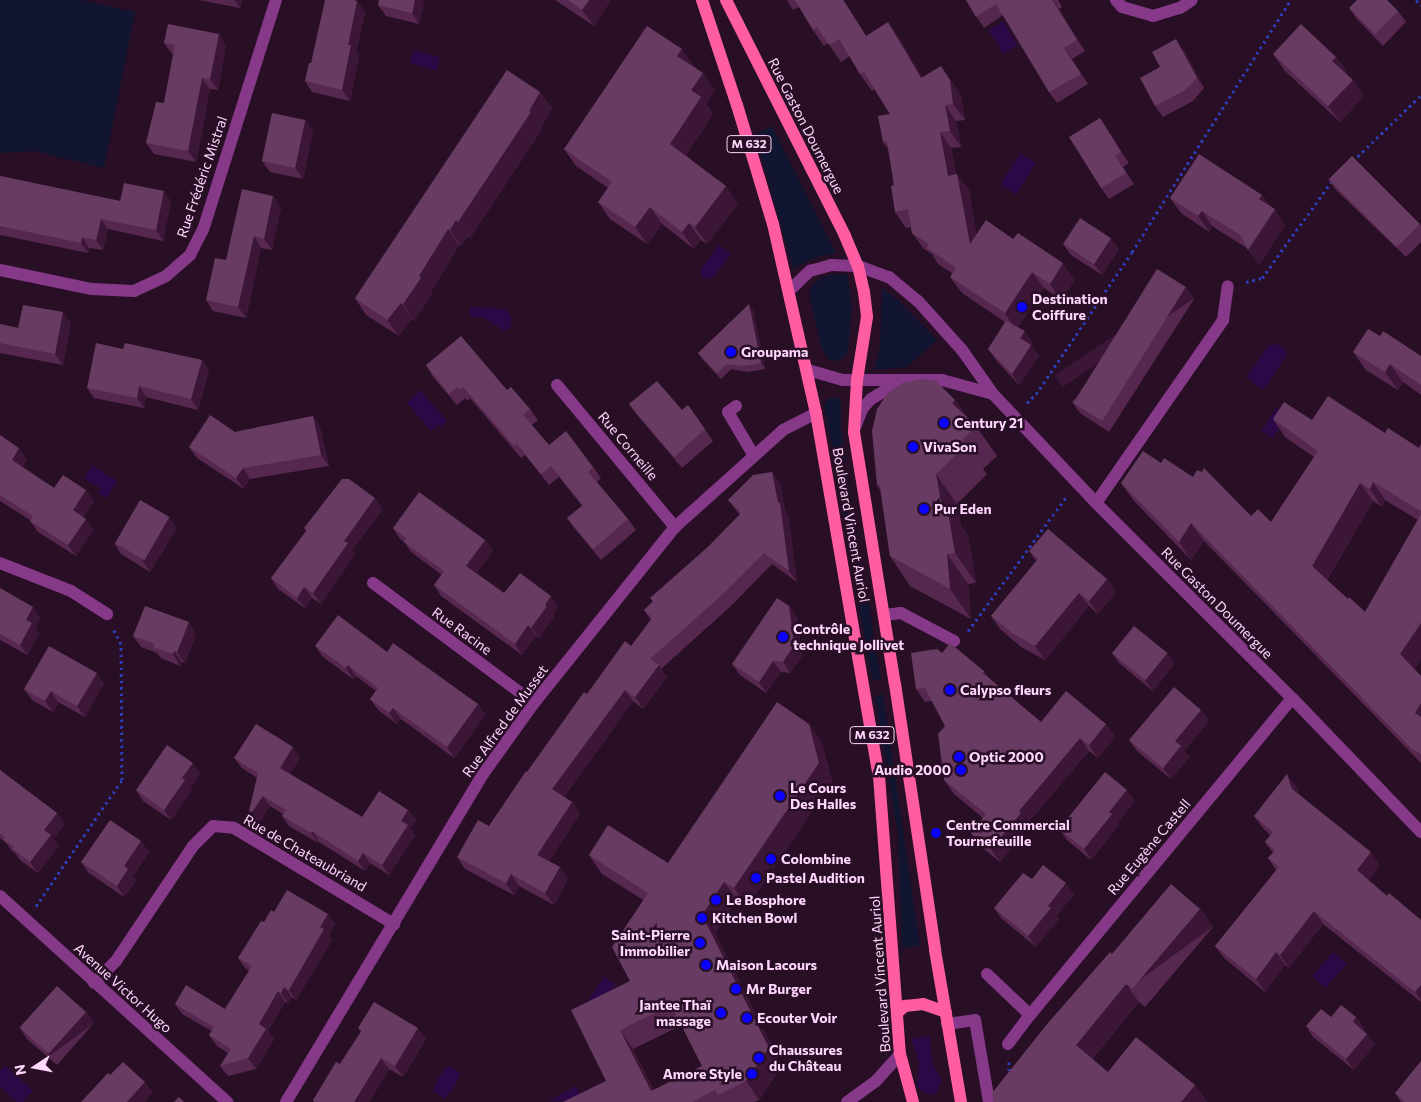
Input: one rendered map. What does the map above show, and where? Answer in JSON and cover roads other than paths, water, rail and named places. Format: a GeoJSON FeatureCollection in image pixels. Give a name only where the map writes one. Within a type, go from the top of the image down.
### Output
{"type":"FeatureCollection","features":[{"type":"Feature","properties":{"kind":"main road","name":"M 632"},"geometry":{"type":"LineString","coordinates":[[702,0],[737,105],[773,224],[808,370]]}},
{"type":"Feature","properties":{"kind":"main road","name":"Rue Gaston Doumergue"},"geometry":{"type":"LineString","coordinates":[[726,0],[845,236],[858,266]]}},
{"type":"Feature","properties":{"kind":"main road","name":"M 632"},"geometry":{"type":"LineString","coordinates":[[856,380],[867,317],[858,266]]}},
{"type":"Feature","properties":{"kind":"main road","name":"Boulevard Vincent Auriol"},"geometry":{"type":"LineString","coordinates":[[808,370],[879,776],[900,1054],[913,1102]]}},
{"type":"Feature","properties":{"kind":"main road","name":"Boulevard Vincent Auriol"},"geometry":{"type":"LineString","coordinates":[[856,380],[854,432],[946,1018],[961,1102]]}},
{"type":"Feature","properties":{"kind":"main road"},"geometry":{"type":"LineString","coordinates":[[898,1013],[905,1006],[923,1004],[946,1018]]}},
{"type":"Feature","properties":{"kind":"street","name":"Rue Frédéric Mistral"},"geometry":{"type":"LineString","coordinates":[[0,270],[92,288],[134,291],[166,276],[190,255],[203,230],[276,0]]}},
{"type":"Feature","properties":{"kind":"street"},"geometry":{"type":"LineString","coordinates":[[1116,0],[1122,7],[1153,16],[1180,8],[1192,0]]}},
{"type":"Feature","properties":{"kind":"street","name":"Rue Gaston Doumergue"},"geometry":{"type":"LineString","coordinates":[[790,290],[810,271],[831,266],[858,266],[888,277],[918,302],[962,350],[992,394],[1096,503],[1292,698],[1421,832]]}},
{"type":"Feature","properties":{"kind":"street"},"geometry":{"type":"LineString","coordinates":[[1096,503],[1223,320],[1228,286]]}},
{"type":"Feature","properties":{"kind":"street","name":"Rue Gaston Doumergue"},"geometry":{"type":"LineString","coordinates":[[808,370],[843,380],[920,378],[942,380],[992,394]]}},
{"type":"Feature","properties":{"kind":"street"},"geometry":{"type":"LineString","coordinates":[[854,432],[862,409],[871,399],[891,387],[920,378]]}},
{"type":"Feature","properties":{"kind":"street","name":"Rue Corneille"},"geometry":{"type":"LineString","coordinates":[[557,385],[675,527]]}},
{"type":"Feature","properties":{"kind":"street"},"geometry":{"type":"LineString","coordinates":[[736,406],[728,412],[754,456]]}},
{"type":"Feature","properties":{"kind":"street","name":"Rue Alfred de Musset"},"geometry":{"type":"LineString","coordinates":[[286,1102],[484,774],[534,703],[675,527],[783,430],[816,414]]}},
{"type":"Feature","properties":{"kind":"street"},"geometry":{"type":"LineString","coordinates":[[0,563],[71,591],[107,614]]}},
{"type":"Feature","properties":{"kind":"street","name":"Rue Racine"},"geometry":{"type":"LineString","coordinates":[[373,583],[534,703]]}},
{"type":"Feature","properties":{"kind":"street"},"geometry":{"type":"LineString","coordinates":[[884,615],[901,612],[954,642]]}},
{"type":"Feature","properties":{"kind":"street","name":"Rue Eugène Castell"},"geometry":{"type":"LineString","coordinates":[[1008,1044],[1292,698]]}},
{"type":"Feature","properties":{"kind":"street","name":"Rue de Chateaubriand"},"geometry":{"type":"LineString","coordinates":[[94,983],[122,955],[193,846],[213,826],[234,828],[394,924]]}},
{"type":"Feature","properties":{"kind":"street","name":"Avenue Victor Hugo"},"geometry":{"type":"LineString","coordinates":[[0,896],[226,1102]]}},
{"type":"Feature","properties":{"kind":"street"},"geometry":{"type":"LineString","coordinates":[[987,974],[1030,1015]]}},
{"type":"Feature","properties":{"kind":"street"},"geometry":{"type":"LineString","coordinates":[[946,1018],[975,1020],[989,1102]]}},
{"type":"Feature","properties":{"kind":"street"},"geometry":{"type":"LineString","coordinates":[[848,1102],[876,1081],[900,1054]]}},
{"type":"Feature","properties":{"kind":"place","name":"Destination Coiffure"},"geometry":{"type":"Point","coordinates":[1022,307]}},
{"type":"Feature","properties":{"kind":"place","name":"Groupama"},"geometry":{"type":"Point","coordinates":[731,352]}},
{"type":"Feature","properties":{"kind":"place","name":"Century 21"},"geometry":{"type":"Point","coordinates":[944,423]}},
{"type":"Feature","properties":{"kind":"place","name":"VivaSon"},"geometry":{"type":"Point","coordinates":[913,447]}},
{"type":"Feature","properties":{"kind":"place","name":"Pur Eden"},"geometry":{"type":"Point","coordinates":[924,509]}},
{"type":"Feature","properties":{"kind":"place","name":"Contrôle technique Jollivet"},"geometry":{"type":"Point","coordinates":[783,637]}},
{"type":"Feature","properties":{"kind":"place","name":"Calypso fleurs"},"geometry":{"type":"Point","coordinates":[950,690]}},
{"type":"Feature","properties":{"kind":"place","name":"Optic 2000"},"geometry":{"type":"Point","coordinates":[959,757]}},
{"type":"Feature","properties":{"kind":"place","name":"Audio 2000"},"geometry":{"type":"Point","coordinates":[961,770]}},
{"type":"Feature","properties":{"kind":"place","name":"Le Cours Des Halles"},"geometry":{"type":"Point","coordinates":[780,796]}},
{"type":"Feature","properties":{"kind":"place","name":"Centre Commercial Tournefeuille"},"geometry":{"type":"Point","coordinates":[936,833]}},
{"type":"Feature","properties":{"kind":"place","name":"Colombine"},"geometry":{"type":"Point","coordinates":[771,859]}},
{"type":"Feature","properties":{"kind":"place","name":"Pastel Audition"},"geometry":{"type":"Point","coordinates":[756,878]}},
{"type":"Feature","properties":{"kind":"place","name":"Le Bosphore"},"geometry":{"type":"Point","coordinates":[716,900]}},
{"type":"Feature","properties":{"kind":"place","name":"Kitchen Bowl"},"geometry":{"type":"Point","coordinates":[702,918]}},
{"type":"Feature","properties":{"kind":"place","name":"Saint-Pierre Immobilier"},"geometry":{"type":"Point","coordinates":[700,943]}},
{"type":"Feature","properties":{"kind":"place","name":"Maison Lacours"},"geometry":{"type":"Point","coordinates":[706,965]}},
{"type":"Feature","properties":{"kind":"place","name":"Mr Burger"},"geometry":{"type":"Point","coordinates":[736,989]}},
{"type":"Feature","properties":{"kind":"place","name":"Jantee Thaï massage"},"geometry":{"type":"Point","coordinates":[721,1013]}},
{"type":"Feature","properties":{"kind":"place","name":"Ecouter Voir"},"geometry":{"type":"Point","coordinates":[747,1018]}},
{"type":"Feature","properties":{"kind":"place","name":"Chaussures du Château"},"geometry":{"type":"Point","coordinates":[759,1058]}},
{"type":"Feature","properties":{"kind":"place","name":"Amore Style"},"geometry":{"type":"Point","coordinates":[752,1074]}}]}
